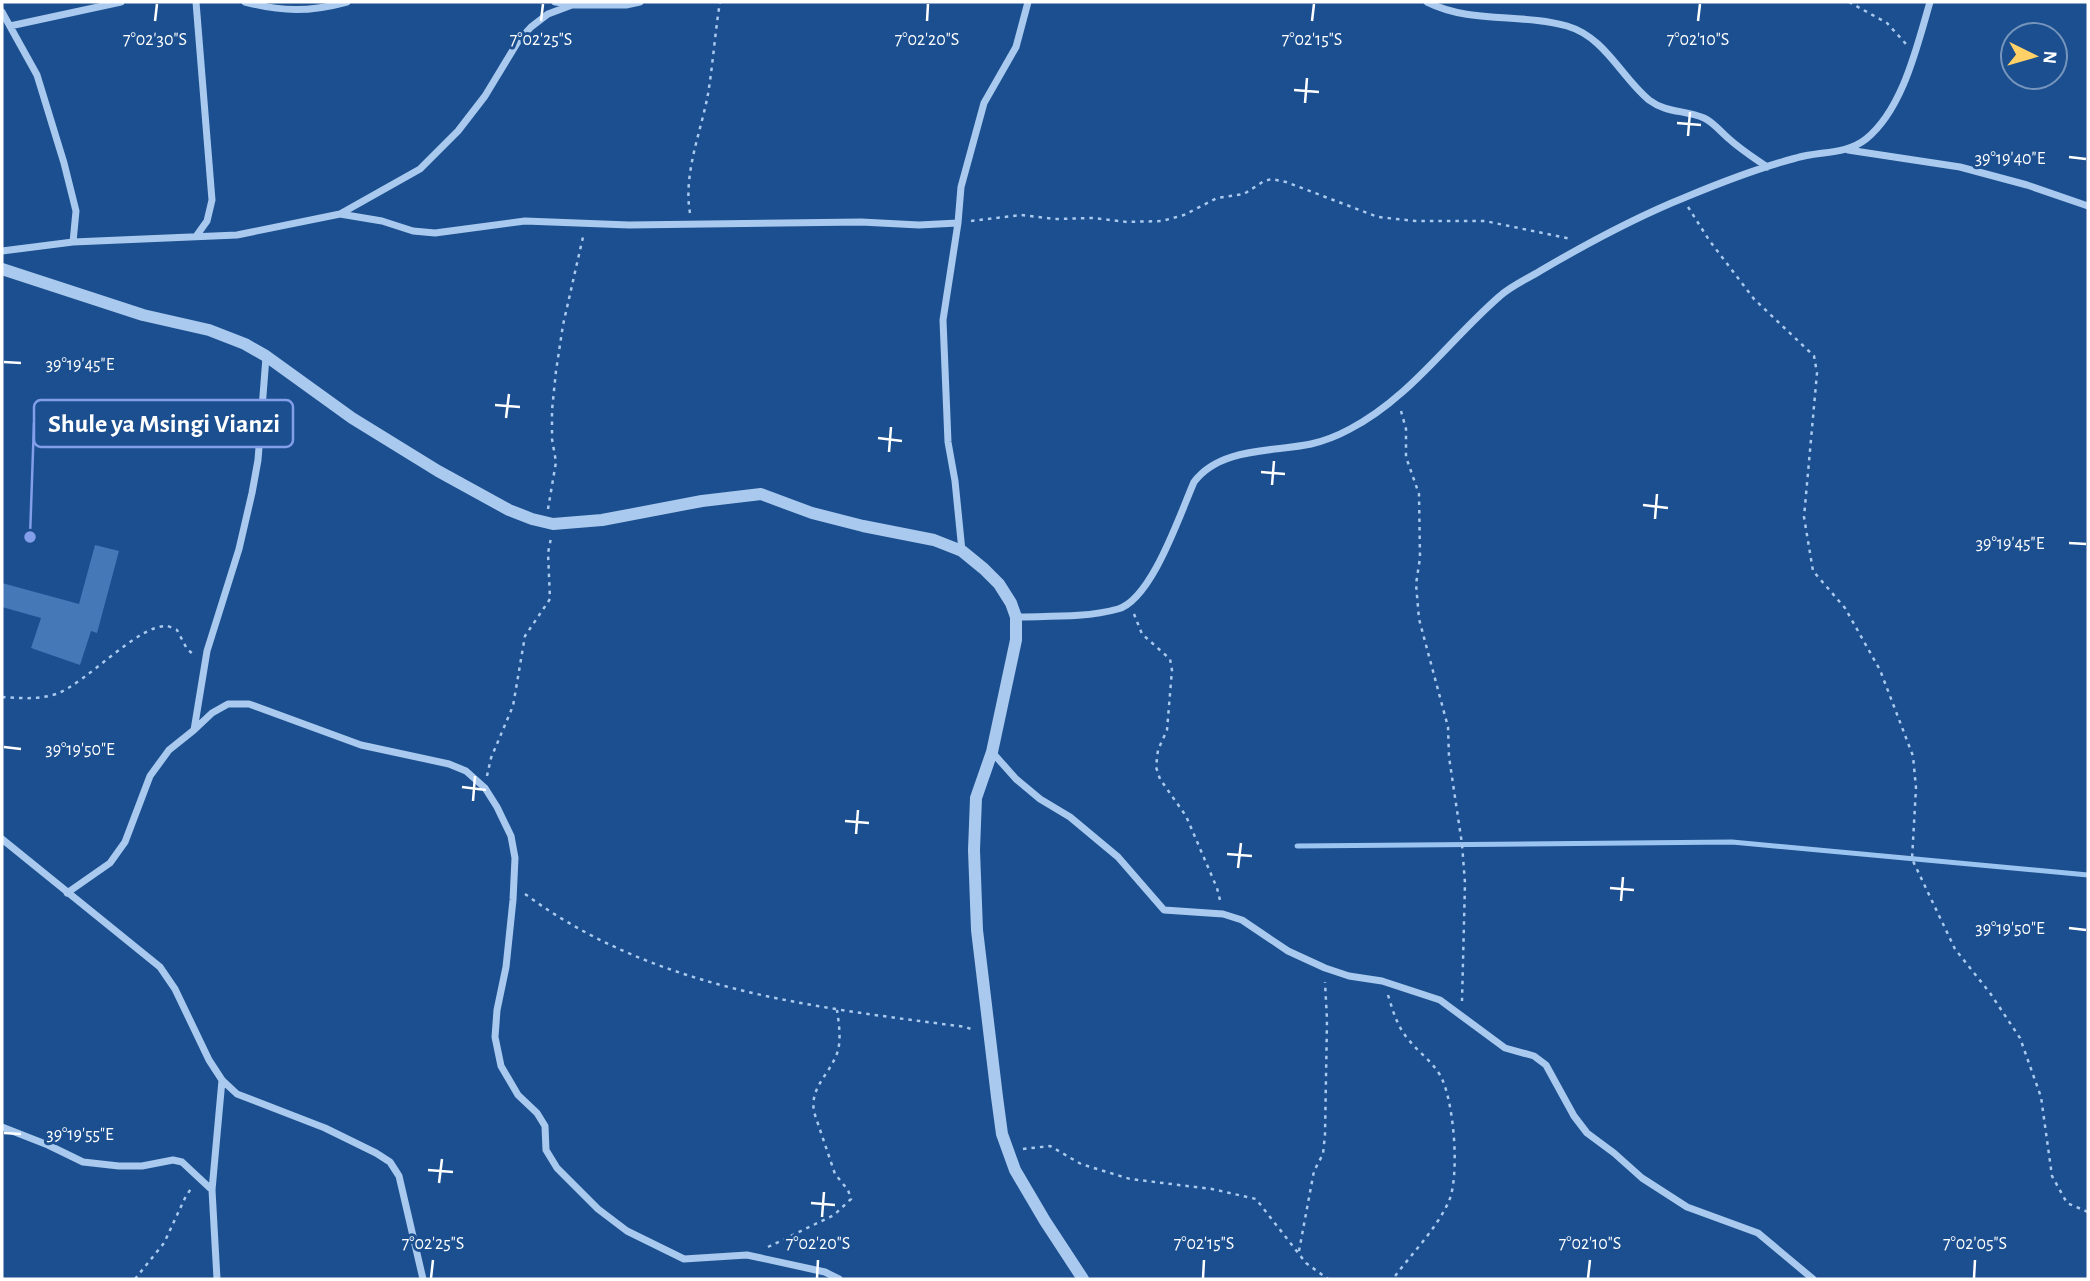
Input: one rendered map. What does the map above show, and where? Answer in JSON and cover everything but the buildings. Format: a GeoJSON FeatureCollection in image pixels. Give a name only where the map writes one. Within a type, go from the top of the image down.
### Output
{"type":"FeatureCollection","features":[{"type":"Feature","properties":{"kind":"street"},"geometry":{"type":"LineString","coordinates":[[10,26],[121,2]]}},
{"type":"Feature","properties":{"kind":"street"},"geometry":{"type":"LineString","coordinates":[[195,2],[212,200],[207,221],[197,235]]}},
{"type":"Feature","properties":{"kind":"street"},"geometry":{"type":"LineString","coordinates":[[245,2],[284,10],[318,9],[347,2]]}},
{"type":"Feature","properties":{"kind":"street"},"geometry":{"type":"LineString","coordinates":[[555,2],[572,5],[626,5],[640,2]]}},
{"type":"Feature","properties":{"kind":"street"},"geometry":{"type":"LineString","coordinates":[[962,551],[948,442],[943,331],[961,187],[984,103],[1016,47],[1028,2]]}},
{"type":"Feature","properties":{"kind":"street"},"geometry":{"type":"LineString","coordinates":[[1427,2],[1451,13],[1569,26],[1604,48],[1622,73],[1648,99],[1664,110],[1706,119],[1767,167]]}},
{"type":"Feature","properties":{"kind":"street"},"geometry":{"type":"LineString","coordinates":[[1846,150],[1867,138],[1885,117],[1903,88],[1930,2]]}},
{"type":"Feature","properties":{"kind":"street"},"geometry":{"type":"LineString","coordinates":[[2,251],[73,243],[237,235],[340,214],[420,169],[458,131],[485,96],[519,40],[531,27],[548,14],[572,5]]}},
{"type":"Feature","properties":{"kind":"street"},"geometry":{"type":"LineString","coordinates":[[2,12],[37,75],[76,211],[73,243]]}},
{"type":"Feature","properties":{"kind":"street"},"geometry":{"type":"LineString","coordinates":[[1016,617],[1080,615],[1119,608],[1130,603],[1141,593],[1164,551],[1194,482],[1211,465],[1253,452],[1312,443],[1343,433],[1369,419],[1397,397],[1502,294],[1587,245],[1682,198],[1798,157],[1846,150],[1960,167],[2088,206]]}},
{"type":"Feature","properties":{"kind":"street"},"geometry":{"type":"LineString","coordinates":[[340,214],[383,221],[413,231],[435,233],[525,221],[629,225],[958,223]]}},
{"type":"Feature","properties":{"kind":"street"},"geometry":{"type":"LineString","coordinates":[[2,270],[143,315],[209,330],[244,344],[266,356],[352,418],[438,471],[509,510],[549,523],[602,520],[702,501],[761,494],[811,513],[934,540],[962,551],[999,584],[1016,617],[1016,640],[992,752],[976,798],[977,930],[990,1039],[1002,1133],[1015,1170],[1083,1279]]}},
{"type":"Feature","properties":{"kind":"street"},"geometry":{"type":"LineString","coordinates":[[194,730],[204,665],[221,600],[239,549],[252,493],[258,460],[266,356]]}},
{"type":"Feature","properties":{"kind":"street"},"geometry":{"type":"LineString","coordinates":[[67,893],[110,863],[125,842],[150,776],[169,750],[212,713],[228,704],[249,704],[361,745],[466,771],[485,788],[511,836],[514,858],[506,967],[500,989],[495,1037],[501,1066],[518,1095],[537,1112],[545,1126],[546,1150],[557,1168],[598,1209],[627,1231],[684,1259],[747,1255],[825,1272],[839,1279]]}},
{"type":"Feature","properties":{"kind":"street"},"geometry":{"type":"LineString","coordinates":[[992,752],[1024,786],[1095,836],[1118,857],[1164,910],[1223,914],[1242,920],[1288,951],[1325,968],[1382,981],[1440,1000],[1505,1048],[1534,1056],[1546,1065],[1574,1116],[1587,1133],[1643,1178],[1687,1207],[1758,1233],[1813,1279]]}},
{"type":"Feature","properties":{"kind":"street"},"geometry":{"type":"LineString","coordinates":[[2,839],[160,967],[175,989],[209,1060],[222,1080],[237,1094],[324,1128],[390,1162],[400,1176],[424,1279]]}},
{"type":"Feature","properties":{"kind":"street"},"geometry":{"type":"LineString","coordinates":[[217,1279],[212,1190],[222,1080]]}},
{"type":"Feature","properties":{"kind":"street"},"geometry":{"type":"LineString","coordinates":[[2,1128],[48,1145],[83,1162],[142,1166],[173,1160],[182,1162],[212,1190]]}},
{"type":"Feature","properties":{"kind":"path"},"geometry":{"type":"LineString","coordinates":[[692,223],[688,202],[690,179],[708,93],[720,2]]}},
{"type":"Feature","properties":{"kind":"path"},"geometry":{"type":"LineString","coordinates":[[1849,2],[1887,23],[1902,37],[1913,55]]}},
{"type":"Feature","properties":{"kind":"path"},"geometry":{"type":"LineString","coordinates":[[958,223],[1021,215],[1055,219],[1162,221],[1184,215],[1217,198],[1244,194],[1272,179],[1378,217],[1416,221],[1485,222],[1565,236],[1587,245]]}},
{"type":"Feature","properties":{"kind":"path"},"geometry":{"type":"LineString","coordinates":[[1682,198],[1709,240],[1754,299],[1814,356],[1817,373],[1804,517],[1813,571],[1845,608],[1880,670],[1913,756],[1916,788],[1912,859],[1955,949],[1990,993],[2020,1038],[2040,1097],[2052,1176],[2067,1203],[2088,1212]]}},
{"type":"Feature","properties":{"kind":"path"},"geometry":{"type":"LineString","coordinates":[[485,788],[491,758],[513,706],[525,636],[551,599],[549,523],[556,462],[552,439],[552,410],[562,325],[585,223]]}},
{"type":"Feature","properties":{"kind":"path"},"geometry":{"type":"LineString","coordinates":[[1397,397],[1406,429],[1406,457],[1419,494],[1420,558],[1416,584],[1419,619],[1448,727],[1462,845],[1465,883],[1464,998],[1457,1012]]}},
{"type":"Feature","properties":{"kind":"path"},"geometry":{"type":"LineString","coordinates":[[1130,603],[1142,634],[1170,659],[1172,670],[1167,730],[1158,750],[1156,767],[1160,779],[1186,816],[1217,888],[1223,914]]}},
{"type":"Feature","properties":{"kind":"path"},"geometry":{"type":"LineString","coordinates":[[2,697],[40,699],[58,694],[78,683],[127,645],[154,629],[168,626],[177,630],[187,649],[204,665]]}},
{"type":"Feature","properties":{"kind":"path"},"geometry":{"type":"LineString","coordinates":[[514,886],[556,917],[597,940],[713,984],[837,1010],[967,1027],[990,1039]]}},
{"type":"Feature","properties":{"kind":"path"},"geometry":{"type":"LineString","coordinates":[[1298,1253],[1314,1171],[1323,1154],[1325,1135],[1325,968]]}},
{"type":"Feature","properties":{"kind":"path"},"geometry":{"type":"LineString","coordinates":[[1382,981],[1394,1016],[1406,1037],[1432,1061],[1442,1079],[1453,1120],[1453,1186],[1450,1199],[1393,1279]]}},
{"type":"Feature","properties":{"kind":"path"},"geometry":{"type":"LineString","coordinates":[[747,1255],[784,1241],[824,1220],[845,1207],[851,1199],[848,1190],[835,1174],[812,1102],[817,1085],[838,1053],[837,1010]]}},
{"type":"Feature","properties":{"kind":"path"},"geometry":{"type":"LineString","coordinates":[[1009,1150],[1050,1146],[1081,1164],[1129,1179],[1212,1189],[1256,1199],[1306,1263],[1328,1279]]}},
{"type":"Feature","properties":{"kind":"path"},"geometry":{"type":"LineString","coordinates":[[135,1279],[164,1243],[185,1198],[198,1178]]}},
{"type":"Feature","properties":{"kind":"waterway"},"geometry":{"type":"LineString","coordinates":[[1297,846],[1732,842],[2088,875]]}},
{"type":"Feature","properties":{"kind":"place","name":"Shule ya Msingi Vianzi"},"geometry":{"type":"Point","coordinates":[30,537]}}]}
